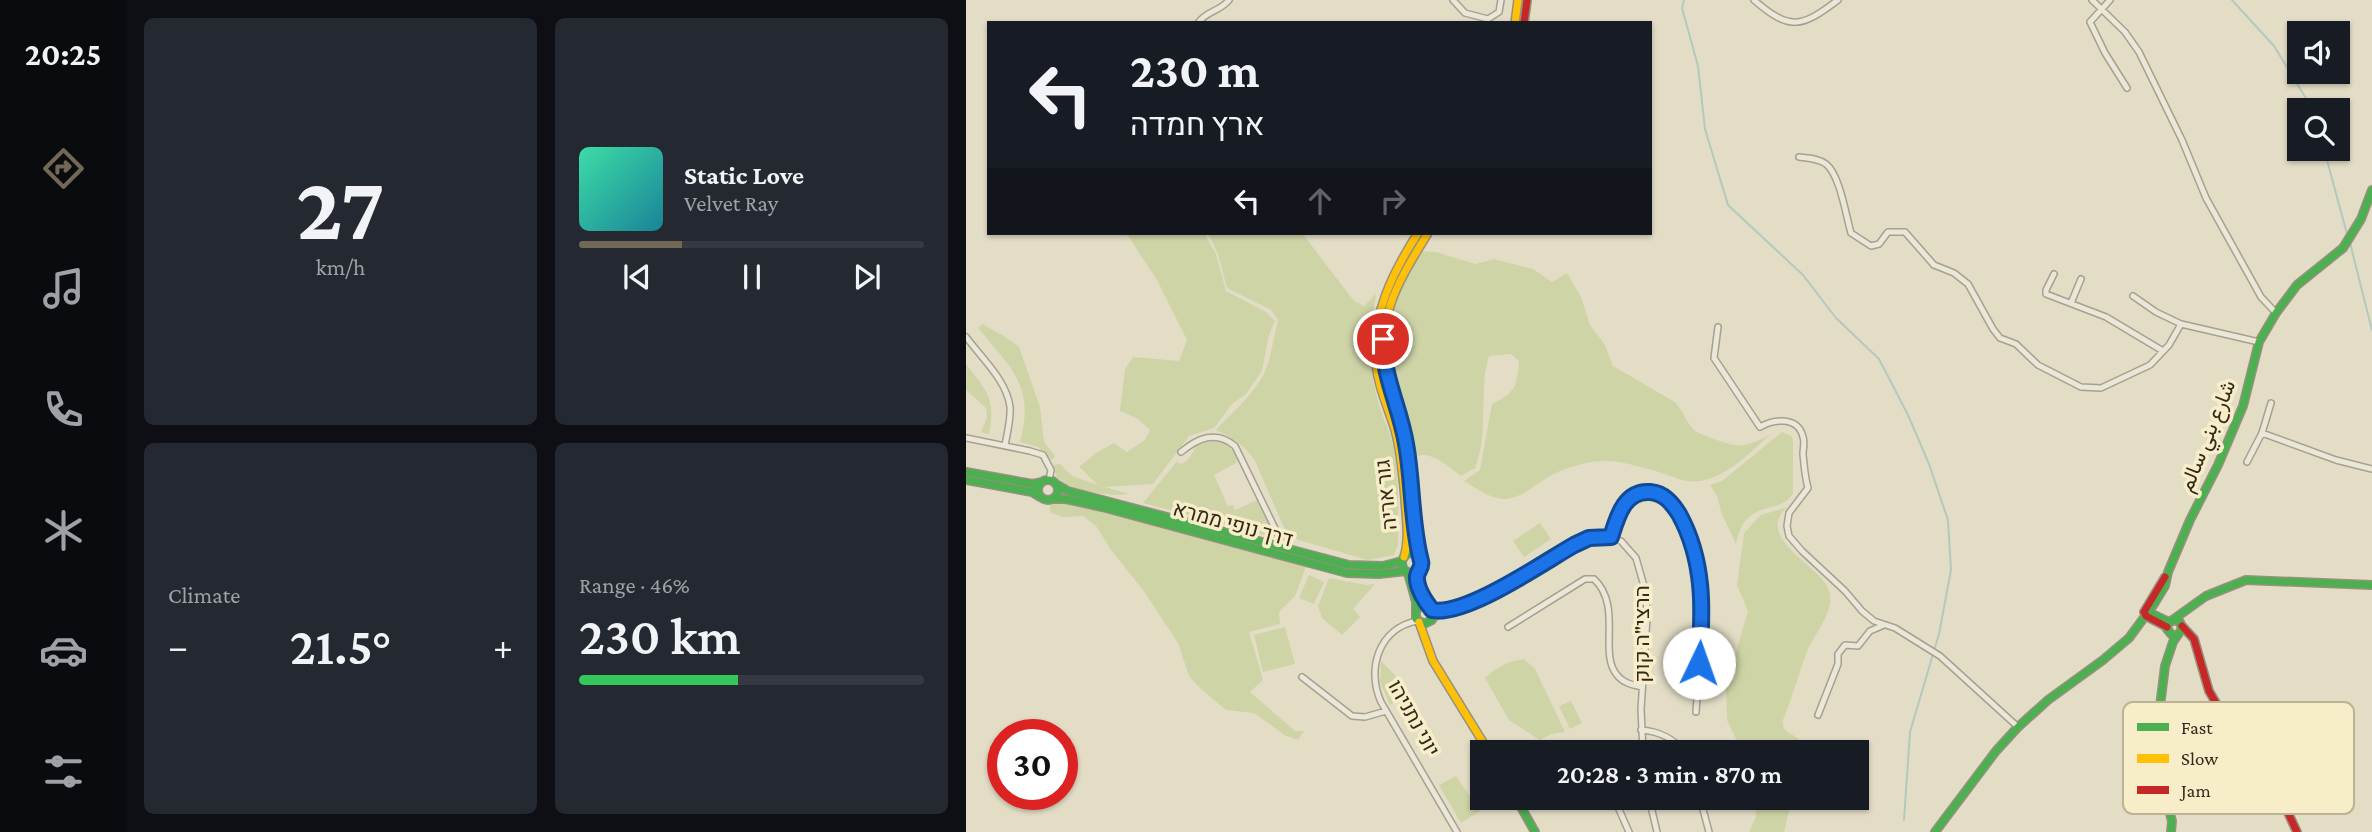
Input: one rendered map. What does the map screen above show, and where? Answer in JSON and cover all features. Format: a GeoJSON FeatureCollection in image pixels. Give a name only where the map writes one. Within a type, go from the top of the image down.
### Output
{"type":"FeatureCollection","features":[{"type":"Feature","properties":{"kind":"street"},"geometry":{"type":"LineString","coordinates":[[1199,21],[1203,16],[1224,7],[1229,0]]}},
{"type":"Feature","properties":{"kind":"street"},"geometry":{"type":"LineString","coordinates":[[1453,0],[1465,13],[1488,19],[1499,12],[1501,0]]}},
{"type":"Feature","properties":{"kind":"street"},"geometry":{"type":"LineString","coordinates":[[1515,21],[1518,0]]}},
{"type":"Feature","properties":{"kind":"street"},"geometry":{"type":"LineString","coordinates":[[1524,21],[1527,0]]}},
{"type":"Feature","properties":{"kind":"street"},"geometry":{"type":"LineString","coordinates":[[1754,0],[1782,21],[1798,23],[1810,19],[1838,0]]}},
{"type":"Feature","properties":{"kind":"street"},"geometry":{"type":"LineString","coordinates":[[2092,0],[2125,32],[2139,52],[2182,139],[2206,198],[2261,297],[2276,313]]}},
{"type":"Feature","properties":{"kind":"street"},"geometry":{"type":"LineString","coordinates":[[2110,0],[2090,22],[2127,88]]}},
{"type":"Feature","properties":{"kind":"street"},"geometry":{"type":"LineString","coordinates":[[1799,158],[1811,158],[1825,163],[1832,170],[1851,233],[1871,246],[1880,244],[1888,232],[1905,232],[1934,265],[1954,273],[1968,284],[2000,338],[2016,344],[2038,365],[2081,387],[2101,388],[2150,365],[2181,324]]}},
{"type":"Feature","properties":{"kind":"street","name":"شارع بني سالم"},"geometry":{"type":"LineString","coordinates":[[2018,727],[2048,700],[2103,660],[2124,641],[2146,613],[2218,465],[2242,406],[2259,342],[2276,313],[2305,276],[2343,248],[2361,219],[2372,190]]}},
{"type":"Feature","properties":{"kind":"street","name":"גור אריה"},"geometry":{"type":"LineString","coordinates":[[1403,559],[1408,544],[1402,472],[1395,431],[1380,386],[1374,354],[1378,316],[1391,279],[1417,235]]}},
{"type":"Feature","properties":{"kind":"street","name":"גור אריה"},"geometry":{"type":"LineString","coordinates":[[1419,556],[1407,445],[1388,384],[1383,339],[1389,307],[1398,282],[1427,235]]}},
{"type":"Feature","properties":{"kind":"street"},"geometry":{"type":"LineString","coordinates":[[2054,274],[2046,295],[2106,317],[2163,351]]}},
{"type":"Feature","properties":{"kind":"street"},"geometry":{"type":"LineString","coordinates":[[2071,303],[2081,279]]}},
{"type":"Feature","properties":{"kind":"street"},"geometry":{"type":"LineString","coordinates":[[2133,296],[2156,312],[2181,324],[2259,342]]}},
{"type":"Feature","properties":{"kind":"street"},"geometry":{"type":"LineString","coordinates":[[1718,327],[1714,358],[1760,427],[1770,421],[1781,420],[1795,425],[1804,436],[1804,472],[1808,488],[1789,513],[1789,536],[1862,611],[1940,656],[2018,727],[1996,751],[1934,832]]}},
{"type":"Feature","properties":{"kind":"street"},"geometry":{"type":"LineString","coordinates":[[966,337],[1001,383],[1009,400],[1010,418],[1006,446]]}},
{"type":"Feature","properties":{"kind":"street"},"geometry":{"type":"LineString","coordinates":[[2247,462],[2262,433],[2271,403]]}},
{"type":"Feature","properties":{"kind":"street"},"geometry":{"type":"LineString","coordinates":[[2262,433],[2336,460],[2372,469]]}},
{"type":"Feature","properties":{"kind":"street"},"geometry":{"type":"LineString","coordinates":[[1181,452],[1196,440],[1208,437],[1221,437],[1236,446],[1283,545]]}},
{"type":"Feature","properties":{"kind":"street"},"geometry":{"type":"LineString","coordinates":[[966,438],[1042,455],[1051,470],[1049,482],[1038,490],[1040,496]]}},
{"type":"Feature","properties":{"kind":"street","name":"דרך נופי ממרא"},"geometry":{"type":"LineString","coordinates":[[966,472],[1033,484],[1049,482],[1068,491],[1359,566],[1389,566],[1403,559]]}},
{"type":"Feature","properties":{"kind":"street"},"geometry":{"type":"LineString","coordinates":[[966,480],[1031,492],[1045,500],[1052,499],[1057,491],[1049,482]]}},
{"type":"Feature","properties":{"kind":"street"},"geometry":{"type":"LineString","coordinates":[[1432,614],[1422,605],[1417,616],[1426,624],[1432,614],[1454,610],[1478,600],[1582,541],[1611,537],[1622,507],[1631,497],[1644,492],[1665,497],[1684,524],[1698,565],[1702,595],[1696,712]]}},
{"type":"Feature","properties":{"kind":"street","name":"דרך נופי ממרא"},"geometry":{"type":"LineString","coordinates":[[1052,499],[1066,499],[1102,507],[1348,573],[1407,572]]}},
{"type":"Feature","properties":{"kind":"street"},"geometry":{"type":"LineString","coordinates":[[1269,542],[1274,538],[1276,529]]}},
{"type":"Feature","properties":{"kind":"street","name":"הרצי\"ה קוק"},"geometry":{"type":"LineString","coordinates":[[1611,537],[1621,541],[1632,551],[1640,566],[1644,583],[1647,618],[1642,687],[1642,740]]}},
{"type":"Feature","properties":{"kind":"street"},"geometry":{"type":"LineString","coordinates":[[1413,554],[1419,556],[1422,563],[1415,573],[1407,572],[1402,567],[1403,559],[1413,554]]}},
{"type":"Feature","properties":{"kind":"street","name":"יוני נתניהו"},"geometry":{"type":"LineString","coordinates":[[1420,569],[1418,582],[1432,614],[1427,631],[1430,653]]}},
{"type":"Feature","properties":{"kind":"street","name":"יוני נתניהו"},"geometry":{"type":"LineString","coordinates":[[1407,572],[1414,590],[1417,616],[1430,653],[1482,740]]}},
{"type":"Feature","properties":{"kind":"street"},"geometry":{"type":"LineString","coordinates":[[1508,628],[1585,579],[1594,579],[1601,587],[1609,609],[1610,659],[1613,669],[1623,681],[1642,687]]}},
{"type":"Feature","properties":{"kind":"street"},"geometry":{"type":"LineString","coordinates":[[2161,702],[2169,625],[2215,590],[2246,580],[2372,585]]}},
{"type":"Feature","properties":{"kind":"street"},"geometry":{"type":"LineString","coordinates":[[2165,666],[2191,607]]}},
{"type":"Feature","properties":{"kind":"street"},"geometry":{"type":"LineString","coordinates":[[2146,613],[2180,630]]}},
{"type":"Feature","properties":{"kind":"street","name":"יוני נתניהו"},"geometry":{"type":"LineString","coordinates":[[1417,616],[1396,630],[1385,642],[1374,666],[1374,682],[1386,711],[1457,832]]}},
{"type":"Feature","properties":{"kind":"street"},"geometry":{"type":"LineString","coordinates":[[2169,625],[2176,620],[2190,642],[2215,702]]}},
{"type":"Feature","properties":{"kind":"street"},"geometry":{"type":"LineString","coordinates":[[1818,715],[1838,664],[1838,653],[1845,645],[1858,646],[1870,631],[1884,625]]}},
{"type":"Feature","properties":{"kind":"street"},"geometry":{"type":"LineString","coordinates":[[1302,677],[1352,716],[1365,717],[1386,711]]}},
{"type":"Feature","properties":{"kind":"street"},"geometry":{"type":"LineString","coordinates":[[1641,730],[1648,730],[1670,740]]}},
{"type":"Feature","properties":{"kind":"street"},"geometry":{"type":"LineString","coordinates":[[1523,810],[1535,832]]}},
{"type":"Feature","properties":{"kind":"street"},"geometry":{"type":"LineString","coordinates":[[1620,810],[1629,832]]}},
{"type":"Feature","properties":{"kind":"street"},"geometry":{"type":"LineString","coordinates":[[1652,810],[1657,832]]}},
{"type":"Feature","properties":{"kind":"street"},"geometry":{"type":"LineString","coordinates":[[1703,810],[1709,832]]}},
{"type":"Feature","properties":{"kind":"street"},"geometry":{"type":"LineString","coordinates":[[2170,814],[2171,832]]}},
{"type":"Feature","properties":{"kind":"street"},"geometry":{"type":"LineString","coordinates":[[2288,814],[2297,832]]}},
{"type":"Feature","properties":{"kind":"green space"},"geometry":{"type":"Polygon","coordinates":[[[1127,235],[1205,235],[1216,254],[1226,291],[1266,312],[1275,321],[1269,335],[1262,371],[1245,395],[1233,403],[1214,428],[1189,436],[1153,484],[1105,487],[1129,494],[1111,495],[1070,486],[1056,476],[1054,465],[1060,464],[1072,476],[1098,485],[1079,467],[1114,443],[1127,452],[1145,440],[1150,430],[1138,419],[1120,411],[1125,369],[1133,357],[1179,361],[1187,340],[1157,280],[1127,235]]]}},
{"type":"Feature","properties":{"kind":"green space"},"geometry":{"type":"Polygon","coordinates":[[[1209,235],[1304,235],[1354,301],[1364,306],[1376,294],[1371,360],[1379,406],[1395,454],[1398,544],[1394,555],[1368,560],[1288,537],[1255,461],[1238,442],[1216,430],[1261,379],[1278,320],[1271,310],[1227,288],[1218,254],[1209,235]]]}},
{"type":"Feature","properties":{"kind":"green space"},"geometry":{"type":"Polygon","coordinates":[[[1418,251],[1436,252],[1475,264],[1494,259],[1533,269],[1552,282],[1567,273],[1581,297],[1590,325],[1605,345],[1613,366],[1675,402],[1694,430],[1737,445],[1749,444],[1771,434],[1729,469],[1710,479],[1683,480],[1626,463],[1600,461],[1560,471],[1516,497],[1493,497],[1464,481],[1480,470],[1492,404],[1506,396],[1516,383],[1519,361],[1511,354],[1489,356],[1484,382],[1482,440],[1475,468],[1461,476],[1431,457],[1418,455],[1412,458],[1407,430],[1392,385],[1386,349],[1395,300],[1418,251]]]}},
{"type":"Feature","properties":{"kind":"green space"},"geometry":{"type":"Polygon","coordinates":[[[982,324],[1019,347],[1040,407],[1044,442],[1055,456],[1052,460],[1038,447],[1020,442],[1025,406],[1022,392],[1010,367],[978,328],[982,324]]]}},
{"type":"Feature","properties":{"kind":"green space"},"geometry":{"type":"Polygon","coordinates":[[[966,364],[988,396],[991,412],[989,434],[981,432],[987,418],[986,408],[966,390],[966,364]]]}},
{"type":"Feature","properties":{"kind":"green space"},"geometry":{"type":"Polygon","coordinates":[[[1782,432],[1793,440],[1793,493],[1788,500],[1747,519],[1736,544],[1710,485],[1722,481],[1782,432]]]}},
{"type":"Feature","properties":{"kind":"green space"},"geometry":{"type":"Polygon","coordinates":[[[1213,441],[1230,448],[1237,458],[1236,463],[1214,475],[1228,506],[1233,505],[1235,510],[1257,500],[1270,527],[1268,536],[1143,503],[1177,461],[1184,463],[1197,445],[1213,441]]]}},
{"type":"Feature","properties":{"kind":"green space"},"geometry":{"type":"Polygon","coordinates":[[[1050,504],[1066,504],[1094,510],[1306,567],[1295,596],[1279,612],[1280,624],[1249,632],[1263,680],[1250,692],[1295,731],[1304,731],[1298,740],[1286,736],[1254,713],[1226,710],[1200,688],[1189,676],[1178,643],[1096,526],[1083,516],[1062,517],[1050,512],[1050,504]]]}},
{"type":"Feature","properties":{"kind":"green space"},"geometry":{"type":"Polygon","coordinates":[[[1787,507],[1779,519],[1778,531],[1784,542],[1826,584],[1830,594],[1826,617],[1806,654],[1783,720],[1786,731],[1799,740],[1736,740],[1727,720],[1726,686],[1748,611],[1737,585],[1744,533],[1761,515],[1787,507]]]}},
{"type":"Feature","properties":{"kind":"green space"},"geometry":{"type":"Polygon","coordinates":[[[1540,523],[1551,539],[1524,557],[1513,541],[1540,523]]]}},
{"type":"Feature","properties":{"kind":"green space"},"geometry":{"type":"Polygon","coordinates":[[[1309,575],[1324,582],[1314,604],[1299,598],[1309,575]]]}},
{"type":"Feature","properties":{"kind":"green space"},"geometry":{"type":"Polygon","coordinates":[[[1329,578],[1366,585],[1375,584],[1353,609],[1360,617],[1342,635],[1322,618],[1318,606],[1329,578]]]}},
{"type":"Feature","properties":{"kind":"green space"},"geometry":{"type":"Polygon","coordinates":[[[1285,627],[1295,664],[1263,672],[1254,635],[1285,627]]]}},
{"type":"Feature","properties":{"kind":"green space"},"geometry":{"type":"Polygon","coordinates":[[[1524,659],[1535,669],[1565,732],[1551,734],[1540,740],[1509,720],[1485,678],[1513,661],[1524,659]]]}},
{"type":"Feature","properties":{"kind":"green space"},"geometry":{"type":"Polygon","coordinates":[[[1381,661],[1395,675],[1405,696],[1390,705],[1380,682],[1381,661]]]}},
{"type":"Feature","properties":{"kind":"green space"},"geometry":{"type":"Polygon","coordinates":[[[1571,701],[1582,723],[1570,729],[1559,706],[1571,701]]]}},
{"type":"Feature","properties":{"kind":"green space"},"geometry":{"type":"Polygon","coordinates":[[[1456,776],[1470,796],[1470,810],[1480,811],[1461,823],[1439,785],[1456,776]]]}},
{"type":"Feature","properties":{"kind":"green space"},"geometry":{"type":"Polygon","coordinates":[[[1756,810],[1789,810],[1784,832],[1749,832],[1756,810]]]}},
{"type":"Feature","properties":{"kind":"waterway"},"geometry":{"type":"LineString","coordinates":[[1684,0],[1682,8],[1698,66],[1705,129],[1728,205],[1803,275],[1836,318],[1879,359],[1908,415],[1929,464],[1948,520],[1951,570],[1939,634],[1910,732],[1904,820]]}},
{"type":"Feature","properties":{"kind":"waterway"},"geometry":{"type":"LineString","coordinates":[[2232,0],[2274,46],[2306,98]]}},
{"type":"Feature","properties":{"kind":"waterway"},"geometry":{"type":"LineString","coordinates":[[2327,161],[2347,234]]}},
{"type":"Feature","properties":{"kind":"waterway"},"geometry":{"type":"LineString","coordinates":[[2350,243],[2372,330]]}},
{"type":"Feature","properties":{"kind":"traffic: fast"},"geometry":{"type":"LineString","coordinates":[[1935,832],[1996,751],[2018,727],[2048,700],[2129,638],[2154,604],[2165,586],[2168,572],[2190,520],[2218,465],[2243,406],[2259,342],[2297,285],[2343,248],[2361,219],[2372,190]]}},
{"type":"Feature","properties":{"kind":"traffic: fast"},"geometry":{"type":"LineString","coordinates":[[966,472],[1033,484],[1042,482]]}},
{"type":"Feature","properties":{"kind":"traffic: fast"},"geometry":{"type":"LineString","coordinates":[[966,480],[1032,492],[1040,497]]}},
{"type":"Feature","properties":{"kind":"traffic: fast"},"geometry":{"type":"LineString","coordinates":[[1048,480],[1055,483],[1058,490],[1055,497],[1048,500],[1041,497],[1038,490],[1041,483],[1048,480]]}},
{"type":"Feature","properties":{"kind":"traffic: fast"},"geometry":{"type":"LineString","coordinates":[[1056,484],[1068,491],[1349,565],[1383,566],[1402,561]]}},
{"type":"Feature","properties":{"kind":"traffic: fast"},"geometry":{"type":"LineString","coordinates":[[1052,499],[1066,499],[1102,507],[1347,573],[1406,571]]}},
{"type":"Feature","properties":{"kind":"traffic: fast"},"geometry":{"type":"LineString","coordinates":[[1412,553],[1419,556],[1422,563],[1419,570],[1412,573],[1405,570],[1402,563],[1405,556],[1412,553]]}},
{"type":"Feature","properties":{"kind":"traffic: fast"},"geometry":{"type":"LineString","coordinates":[[1420,569],[1420,589],[1429,606]]}},
{"type":"Feature","properties":{"kind":"traffic: fast"},"geometry":{"type":"LineString","coordinates":[[1408,573],[1416,602],[1416,619],[1424,624],[1432,620],[1434,614],[1430,607],[1422,605],[1416,610]]}},
{"type":"Feature","properties":{"kind":"traffic: fast"},"geometry":{"type":"LineString","coordinates":[[2171,621],[2206,596],[2246,580],[2372,585]]}},
{"type":"Feature","properties":{"kind":"traffic: fast"},"geometry":{"type":"LineString","coordinates":[[2148,612],[2169,622]]}},
{"type":"Feature","properties":{"kind":"traffic: fast"},"geometry":{"type":"LineString","coordinates":[[2161,702],[2165,666],[2173,642],[2182,629],[2180,622],[2173,620],[2167,629],[2172,635],[2177,635]]}},
{"type":"Feature","properties":{"kind":"traffic: fast"},"geometry":{"type":"LineString","coordinates":[[1523,810],[1535,832]]}},
{"type":"Feature","properties":{"kind":"traffic: fast"},"geometry":{"type":"LineString","coordinates":[[2170,814],[2171,832]]}},
{"type":"Feature","properties":{"kind":"traffic: slow"},"geometry":{"type":"LineString","coordinates":[[1515,21],[1518,0]]}},
{"type":"Feature","properties":{"kind":"traffic: slow"},"geometry":{"type":"LineString","coordinates":[[1404,557],[1407,528],[1402,464],[1395,430],[1379,380],[1375,345],[1380,311],[1392,279],[1417,235]]}},
{"type":"Feature","properties":{"kind":"traffic: slow"},"geometry":{"type":"LineString","coordinates":[[1419,556],[1409,457],[1388,383],[1384,340],[1391,304],[1406,270],[1427,235]]}},
{"type":"Feature","properties":{"kind":"traffic: slow"},"geometry":{"type":"LineString","coordinates":[[1419,622],[1433,661],[1482,740]]}},
{"type":"Feature","properties":{"kind":"traffic: jam"},"geometry":{"type":"LineString","coordinates":[[1524,21],[1527,0]]}},
{"type":"Feature","properties":{"kind":"traffic: jam"},"geometry":{"type":"LineString","coordinates":[[2144,612],[2165,577]]}},
{"type":"Feature","properties":{"kind":"traffic: jam"},"geometry":{"type":"LineString","coordinates":[[2144,612],[2146,616],[2167,627]]}},
{"type":"Feature","properties":{"kind":"traffic: jam"},"geometry":{"type":"LineString","coordinates":[[2182,626],[2194,639],[2209,691],[2215,702]]}},
{"type":"Feature","properties":{"kind":"traffic: jam"},"geometry":{"type":"LineString","coordinates":[[2289,814],[2297,832]]}},
{"type":"Feature","properties":{"kind":"route"},"geometry":{"type":"LineString","coordinates":[[1383,339],[1388,384],[1407,445],[1416,545],[1422,563],[1417,578],[1425,602],[1432,610],[1454,610],[1478,600],[1589,538],[1611,537],[1618,514],[1626,502],[1637,494],[1650,492],[1671,502],[1684,524],[1696,556],[1702,595],[1699,663]]}}]}
